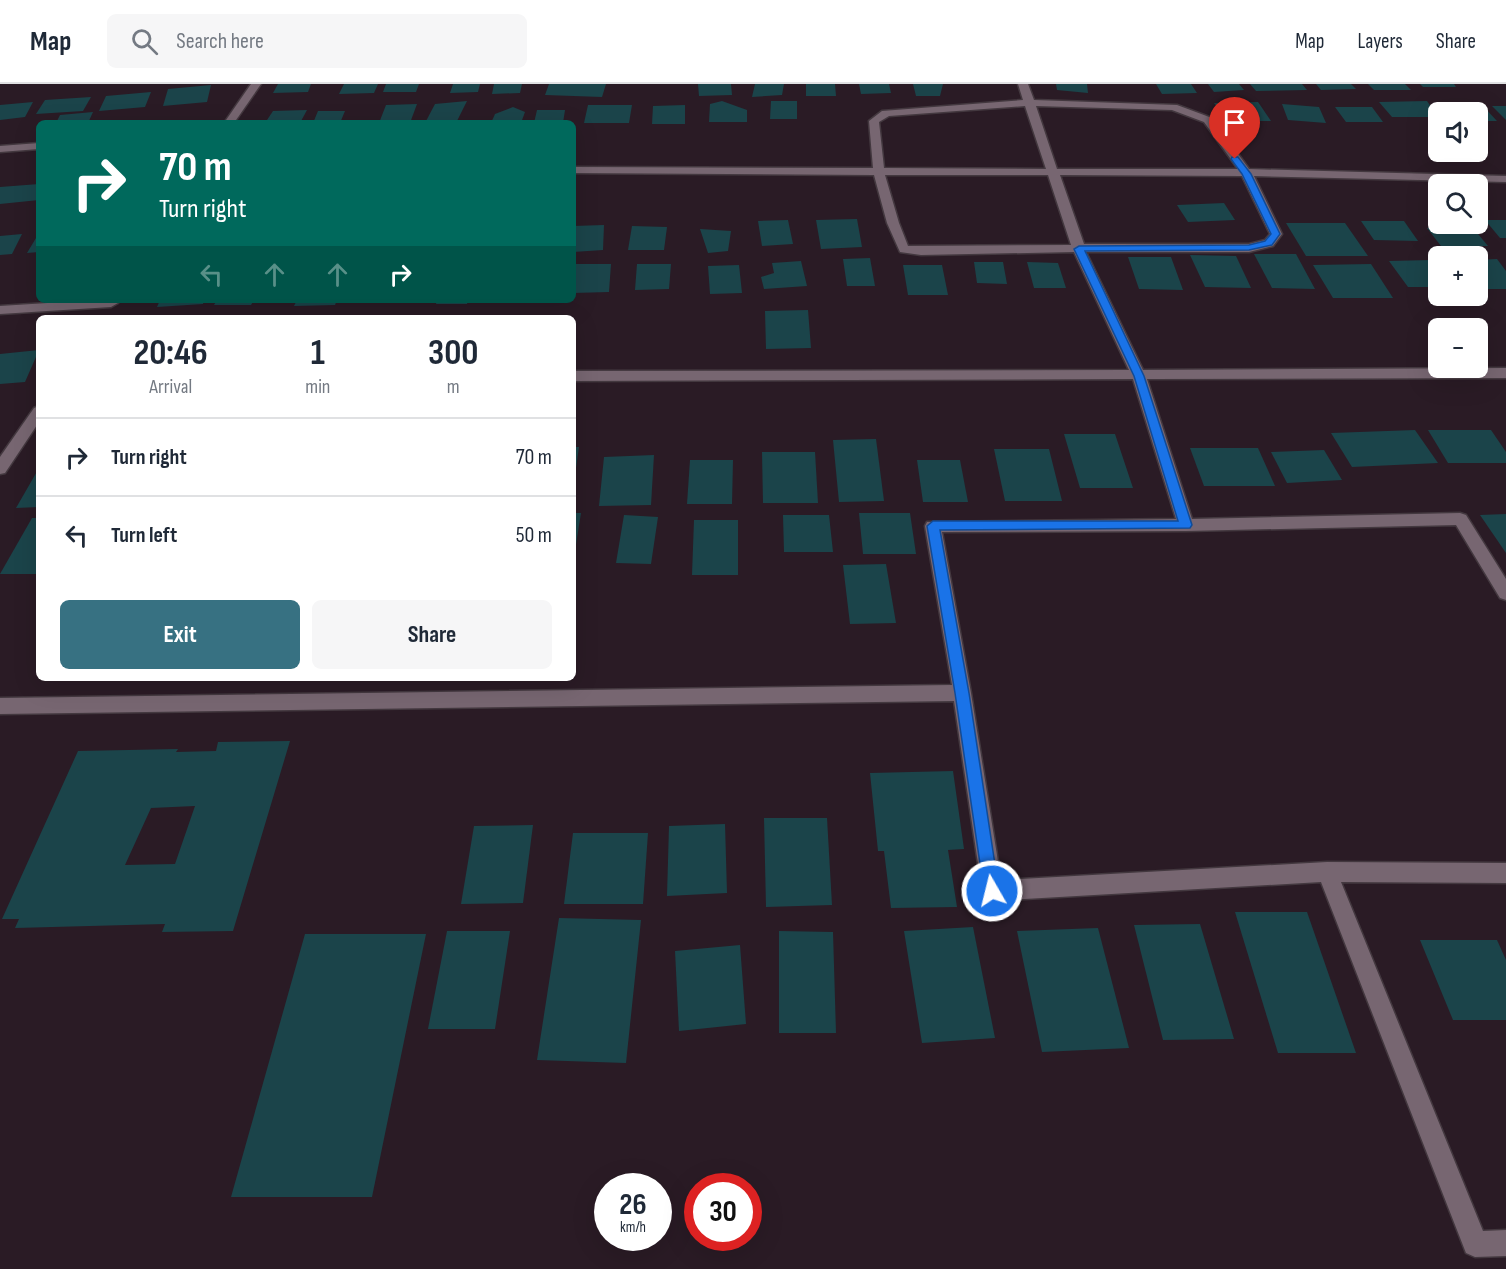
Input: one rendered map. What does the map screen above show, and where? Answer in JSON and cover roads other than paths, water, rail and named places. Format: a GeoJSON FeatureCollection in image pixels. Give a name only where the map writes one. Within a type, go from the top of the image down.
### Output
{"type":"FeatureCollection","features":[{"type":"Feature","properties":{"kind":"street"},"geometry":{"type":"LineString","coordinates":[[232,120],[256,84]]}},
{"type":"Feature","properties":{"kind":"street"},"geometry":{"type":"LineString","coordinates":[[1023,84],[1079,249],[1139,376],[1186,525]]}},
{"type":"Feature","properties":{"kind":"street"},"geometry":{"type":"LineString","coordinates":[[1028,103],[1173,107],[1208,120],[1246,174],[1276,234],[1269,243],[1249,248],[921,252],[904,249],[897,238],[887,204],[872,138],[874,121],[886,113],[1028,103]]}},
{"type":"Feature","properties":{"kind":"street"},"geometry":{"type":"LineString","coordinates":[[0,149],[36,146]]}},
{"type":"Feature","properties":{"kind":"street"},"geometry":{"type":"LineString","coordinates":[[576,170],[1053,172],[1506,179]]}},
{"type":"Feature","properties":{"kind":"street"},"geometry":{"type":"LineString","coordinates":[[0,310],[86,303]]}},
{"type":"Feature","properties":{"kind":"street"},"geometry":{"type":"LineString","coordinates":[[576,376],[1139,376],[1506,373]]}},
{"type":"Feature","properties":{"kind":"street"},"geometry":{"type":"LineString","coordinates":[[0,469],[36,415]]}},
{"type":"Feature","properties":{"kind":"street"},"geometry":{"type":"LineString","coordinates":[[1506,592],[1460,519],[1186,525],[933,526],[962,693],[992,891],[1327,872],[1506,873]]}},
{"type":"Feature","properties":{"kind":"street"},"geometry":{"type":"LineString","coordinates":[[0,706],[962,693]]}},
{"type":"Feature","properties":{"kind":"street"},"geometry":{"type":"LineString","coordinates":[[1327,872],[1475,1244],[1506,1243]]}}]}
